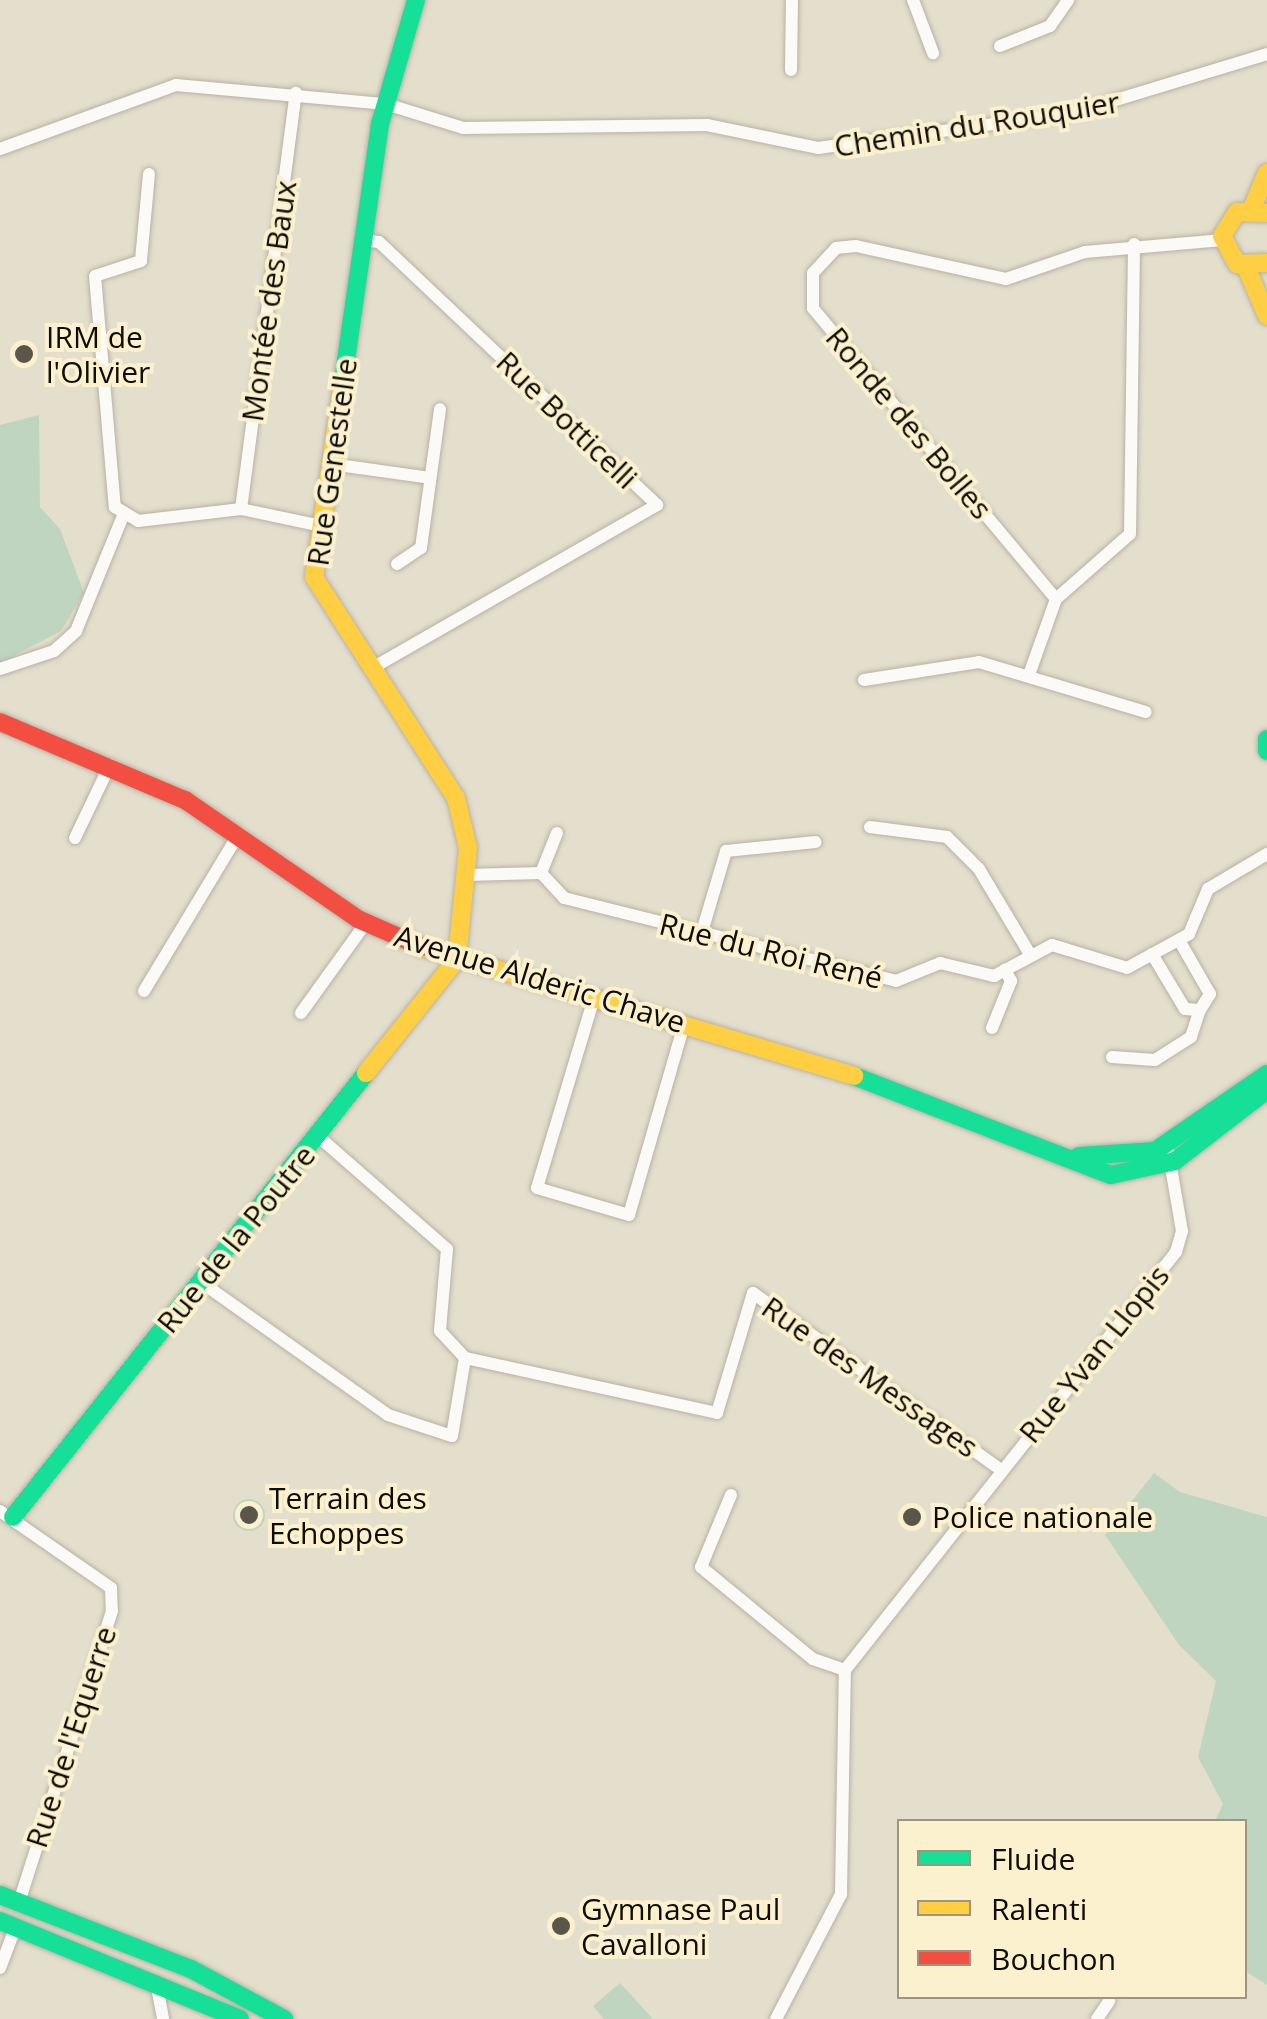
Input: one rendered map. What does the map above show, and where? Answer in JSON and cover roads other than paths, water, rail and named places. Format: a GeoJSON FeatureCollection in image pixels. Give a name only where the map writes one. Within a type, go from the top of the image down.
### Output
{"type":"FeatureCollection","features":[{"type":"Feature","properties":{"kind":"street","name":"Rue Genestelle"},"geometry":{"type":"LineString","coordinates":[[416,0],[386,104],[314,577],[456,798],[466,876],[457,959]]}},
{"type":"Feature","properties":{"kind":"street"},"geometry":{"type":"LineString","coordinates":[[790,70],[792,0]]}},
{"type":"Feature","properties":{"kind":"street"},"geometry":{"type":"LineString","coordinates":[[913,0],[933,53]]}},
{"type":"Feature","properties":{"kind":"street"},"geometry":{"type":"LineString","coordinates":[[1000,46],[1050,26],[1068,0]]}},
{"type":"Feature","properties":{"kind":"street","name":"Chemin du Rouquier"},"geometry":{"type":"LineString","coordinates":[[0,149],[176,85],[386,104],[464,128],[707,126],[818,148],[1073,113],[1267,54]]}},
{"type":"Feature","properties":{"kind":"street","name":"Montée des Baux"},"geometry":{"type":"LineString","coordinates":[[241,509],[296,94]]}},
{"type":"Feature","properties":{"kind":"street"},"geometry":{"type":"LineString","coordinates":[[123,516],[110,492],[95,276],[141,261],[149,174]]}},
{"type":"Feature","properties":{"kind":"street"},"geometry":{"type":"LineString","coordinates":[[1267,174],[1259,211],[1228,220],[1222,240],[1246,267],[1267,316]]}},
{"type":"Feature","properties":{"kind":"street","name":"Rue Botticelli"},"geometry":{"type":"LineString","coordinates":[[364,240],[379,242],[657,506],[372,668]]}},
{"type":"Feature","properties":{"kind":"street","name":"Ronde des Bolles"},"geometry":{"type":"LineString","coordinates":[[1056,599],[812,308],[809,288],[836,248],[1006,280],[1134,244],[1222,240]]}},
{"type":"Feature","properties":{"kind":"street"},"geometry":{"type":"LineString","coordinates":[[1030,672],[1056,599],[1122,545],[1134,517],[1134,244]]}},
{"type":"Feature","properties":{"kind":"street"},"geometry":{"type":"LineString","coordinates":[[1246,267],[1267,263]]}},
{"type":"Feature","properties":{"kind":"street"},"geometry":{"type":"LineString","coordinates":[[396,564],[421,548],[440,408]]}},
{"type":"Feature","properties":{"kind":"street"},"geometry":{"type":"LineString","coordinates":[[331,464],[430,478]]}},
{"type":"Feature","properties":{"kind":"street"},"geometry":{"type":"LineString","coordinates":[[123,516],[241,509],[322,526]]}},
{"type":"Feature","properties":{"kind":"street"},"geometry":{"type":"LineString","coordinates":[[0,669],[54,651],[76,631],[123,516]]}},
{"type":"Feature","properties":{"kind":"street"},"geometry":{"type":"LineString","coordinates":[[864,680],[963,661],[1030,672],[1146,712]]}},
{"type":"Feature","properties":{"kind":"street","name":"Avenue Alderic Chave"},"geometry":{"type":"LineString","coordinates":[[0,722],[110,765],[238,835],[366,923],[457,959],[881,1084],[1111,1175],[1171,1153],[1267,1090]]}},
{"type":"Feature","properties":{"kind":"street"},"geometry":{"type":"LineString","coordinates":[[1267,739],[1267,751]]}},
{"type":"Feature","properties":{"kind":"street"},"geometry":{"type":"LineString","coordinates":[[75,838],[110,765]]}},
{"type":"Feature","properties":{"kind":"street"},"geometry":{"type":"LineString","coordinates":[[870,826],[947,838],[979,869],[1031,956]]}},
{"type":"Feature","properties":{"kind":"street"},"geometry":{"type":"LineString","coordinates":[[466,876],[541,873],[558,833]]}},
{"type":"Feature","properties":{"kind":"street"},"geometry":{"type":"LineString","coordinates":[[144,991],[238,835]]}},
{"type":"Feature","properties":{"kind":"street"},"geometry":{"type":"LineString","coordinates":[[701,935],[726,851],[816,842]]}},
{"type":"Feature","properties":{"kind":"street"},"geometry":{"type":"LineString","coordinates":[[992,1028],[1011,981],[1005,970],[1052,945],[1128,968],[1179,940],[1208,889],[1267,854]]}},
{"type":"Feature","properties":{"kind":"street","name":"Rue du Roi René"},"geometry":{"type":"LineString","coordinates":[[541,873],[564,898],[864,980],[896,981],[940,963],[994,976],[1005,970]]}},
{"type":"Feature","properties":{"kind":"street"},"geometry":{"type":"LineString","coordinates":[[301,1013],[366,923]]}},
{"type":"Feature","properties":{"kind":"street"},"geometry":{"type":"LineString","coordinates":[[1112,1057],[1155,1060],[1190,1037],[1210,994],[1179,940]]}},
{"type":"Feature","properties":{"kind":"street"},"geometry":{"type":"LineString","coordinates":[[1152,954],[1185,1008],[1200,1010]]}},
{"type":"Feature","properties":{"kind":"street","name":"Rue de la Poutre"},"geometry":{"type":"LineString","coordinates":[[6,1514],[319,1137],[457,959]]}},
{"type":"Feature","properties":{"kind":"street"},"geometry":{"type":"LineString","coordinates":[[594,998],[537,1188],[629,1215],[684,1024]]}},
{"type":"Feature","properties":{"kind":"street","name":"Avenue Alderic Chave"},"geometry":{"type":"LineString","coordinates":[[1171,1153],[1267,1074]]}},
{"type":"Feature","properties":{"kind":"street"},"geometry":{"type":"LineString","coordinates":[[201,1282],[388,1414],[452,1436],[465,1358],[440,1332],[447,1249],[319,1137]]}},
{"type":"Feature","properties":{"kind":"street","name":"Rue Yvan Llopis"},"geometry":{"type":"LineString","coordinates":[[844,1670],[1176,1252],[1171,1153]]}},
{"type":"Feature","properties":{"kind":"street","name":"Rue des Messages"},"geometry":{"type":"LineString","coordinates":[[465,1358],[700,1417],[717,1413],[753,1294],[1001,1470]]}},
{"type":"Feature","properties":{"kind":"street"},"geometry":{"type":"LineString","coordinates":[[731,1495],[701,1566],[813,1659],[844,1670],[841,1894],[776,2019]]}},
{"type":"Feature","properties":{"kind":"street","name":"Rue de l'Equerre"},"geometry":{"type":"LineString","coordinates":[[6,1514],[114,1586],[112,1611],[20,1900]]}},
{"type":"Feature","properties":{"kind":"street"},"geometry":{"type":"LineString","coordinates":[[0,1895],[192,1969],[284,2019]]}},
{"type":"Feature","properties":{"kind":"street"},"geometry":{"type":"LineString","coordinates":[[0,1968],[8,1924],[156,1979],[240,2019]]}},
{"type":"Feature","properties":{"kind":"street"},"geometry":{"type":"LineString","coordinates":[[156,1979],[163,2019]]}},
{"type":"Feature","properties":{"kind":"street"},"geometry":{"type":"LineString","coordinates":[[1097,2019],[1109,2001]]}},
{"type":"Feature","properties":{"kind":"place","name":"IRM de l'Olivier"},"geometry":{"type":"Point","coordinates":[24,354]}},
{"type":"Feature","properties":{"kind":"place","name":"Terrain des Echoppes"},"geometry":{"type":"Point","coordinates":[249,1515]}},
{"type":"Feature","properties":{"kind":"place","name":"Police nationale"},"geometry":{"type":"Point","coordinates":[912,1517]}},
{"type":"Feature","properties":{"kind":"place","name":"Gymnase Paul Cavalloni"},"geometry":{"type":"Point","coordinates":[561,1926]}}]}
